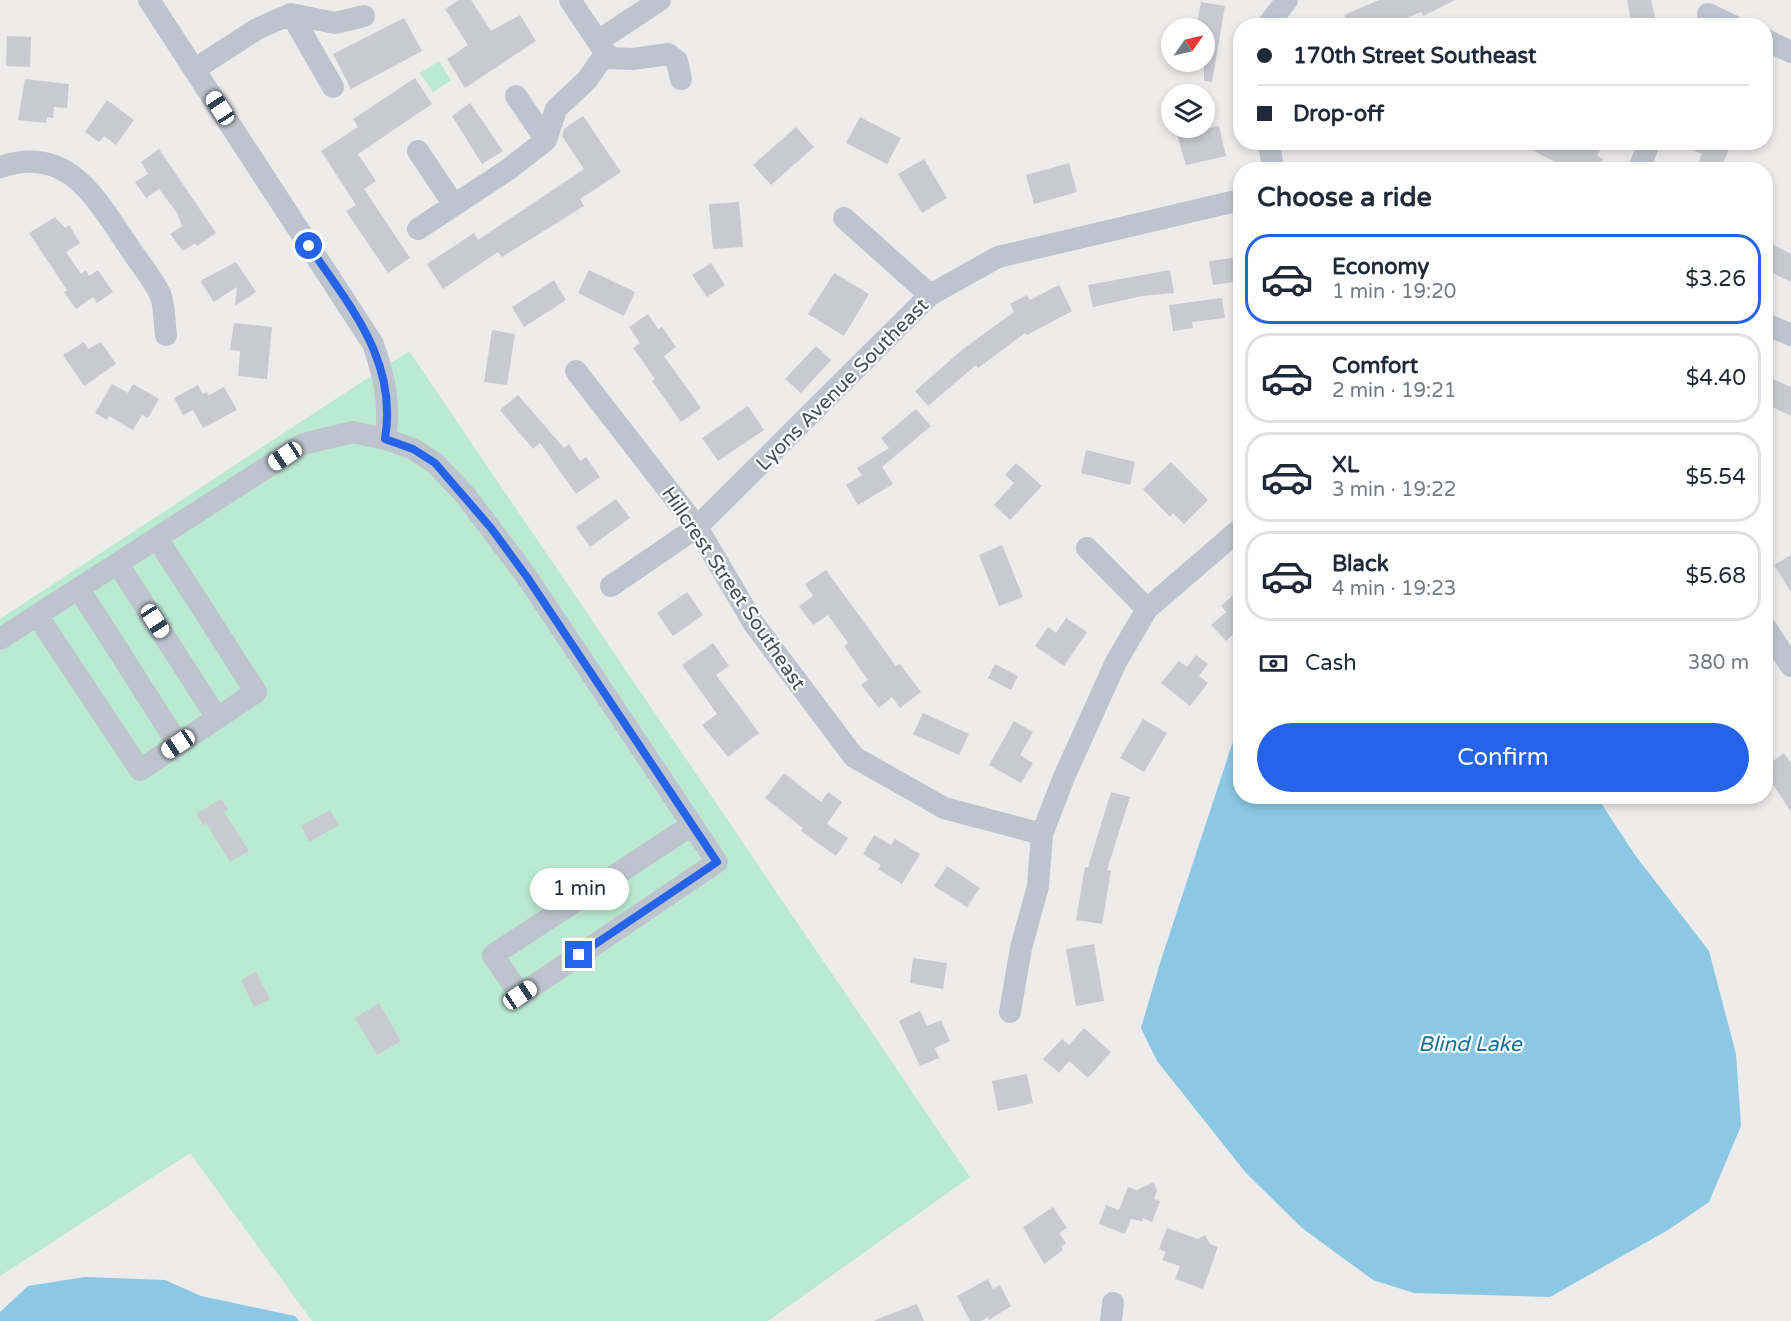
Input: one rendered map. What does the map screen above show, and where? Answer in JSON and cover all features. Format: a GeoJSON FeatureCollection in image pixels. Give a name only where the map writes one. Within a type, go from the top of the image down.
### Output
{"type":"FeatureCollection","features":[{"type":"Feature","properties":{"kind":"street"},"geometry":{"type":"LineString","coordinates":[[150,0],[373,344],[386,382],[389,417],[385,439]]}},
{"type":"Feature","properties":{"kind":"street"},"geometry":{"type":"LineString","coordinates":[[570,0],[604,51],[633,59],[668,54],[677,61],[681,79]]}},
{"type":"Feature","properties":{"kind":"street"},"geometry":{"type":"LineString","coordinates":[[418,229],[509,169],[546,140],[556,110],[587,80],[604,51],[660,0]]}},
{"type":"Feature","properties":{"kind":"street"},"geometry":{"type":"LineString","coordinates":[[1272,18],[1282,1]]}},
{"type":"Feature","properties":{"kind":"street"},"geometry":{"type":"LineString","coordinates":[[195,69],[257,28],[291,14],[335,23],[364,16]]}},
{"type":"Feature","properties":{"kind":"street"},"geometry":{"type":"LineString","coordinates":[[291,14],[333,87]]}},
{"type":"Feature","properties":{"kind":"street"},"geometry":{"type":"LineString","coordinates":[[1773,43],[1791,52]]}},
{"type":"Feature","properties":{"kind":"street"},"geometry":{"type":"LineString","coordinates":[[516,96],[546,140]]}},
{"type":"Feature","properties":{"kind":"street"},"geometry":{"type":"LineString","coordinates":[[418,151],[454,205]]}},
{"type":"Feature","properties":{"kind":"street"},"geometry":{"type":"LineString","coordinates":[[0,167],[14,162],[36,161],[58,166],[81,180],[97,200],[160,295],[166,335]]}},
{"type":"Feature","properties":{"kind":"street","name":"Lyons Avenue Southeast"},"geometry":{"type":"LineString","coordinates":[[611,586],[697,527],[930,295],[998,257],[1233,202]]}},
{"type":"Feature","properties":{"kind":"street"},"geometry":{"type":"LineString","coordinates":[[844,218],[930,295]]}},
{"type":"Feature","properties":{"kind":"street"},"geometry":{"type":"LineString","coordinates":[[1773,327],[1791,335]]}},
{"type":"Feature","properties":{"kind":"street","name":"Hillcrest Street Southeast"},"geometry":{"type":"LineString","coordinates":[[576,371],[697,527],[754,624],[854,757],[944,808],[1042,834]]}},
{"type":"Feature","properties":{"kind":"street"},"geometry":{"type":"LineString","coordinates":[[0,639],[303,444],[353,432],[385,439],[413,449],[435,463],[491,528],[527,577],[717,862],[520,995],[493,955],[692,825]]}},
{"type":"Feature","properties":{"kind":"street"},"geometry":{"type":"LineString","coordinates":[[1010,1012],[1021,948],[1038,886],[1042,834],[1064,777],[1116,662],[1147,609],[1233,535]]}},
{"type":"Feature","properties":{"kind":"street"},"geometry":{"type":"LineString","coordinates":[[37,615],[140,770],[256,692],[157,538]]}},
{"type":"Feature","properties":{"kind":"street"},"geometry":{"type":"LineString","coordinates":[[1087,548],[1147,609]]}},
{"type":"Feature","properties":{"kind":"street"},"geometry":{"type":"LineString","coordinates":[[118,564],[217,718]]}},
{"type":"Feature","properties":{"kind":"street"},"geometry":{"type":"LineString","coordinates":[[79,589],[178,744]]}},
{"type":"Feature","properties":{"kind":"street"},"geometry":{"type":"LineString","coordinates":[[1773,639],[1791,666]]}},
{"type":"Feature","properties":{"kind":"green space"},"geometry":{"type":"Polygon","coordinates":[[[439,61],[451,80],[433,92],[420,73],[439,61]]]}},
{"type":"Feature","properties":{"kind":"green space"},"geometry":{"type":"Polygon","coordinates":[[[409,351],[970,1177],[768,1321],[312,1321],[190,1153],[0,1276],[0,619],[409,351]]]}},
{"type":"Feature","properties":{"kind":"water","name":"Blind Lake"},"geometry":{"type":"Polygon","coordinates":[[[1233,741],[1233,804],[1602,804],[1635,855],[1709,951],[1736,1054],[1741,1126],[1709,1202],[1668,1230],[1550,1297],[1414,1293],[1373,1280],[1302,1228],[1246,1173],[1157,1061],[1141,1028],[1233,741]]]}},
{"type":"Feature","properties":{"kind":"water"},"geometry":{"type":"Polygon","coordinates":[[[85,1277],[165,1280],[201,1296],[295,1316],[299,1321],[0,1321],[0,1312],[28,1286],[85,1277]]]}},
{"type":"Feature","properties":{"kind":"building"},"geometry":{"type":"Polygon","coordinates":[[[459,0],[471,0],[491,31],[520,15],[536,41],[465,88],[447,59],[468,45],[445,9],[459,0]]]}},
{"type":"Feature","properties":{"kind":"building"},"geometry":{"type":"Polygon","coordinates":[[[1379,0],[1455,0],[1423,16],[1421,12],[1406,18],[1345,18],[1344,15],[1379,0]]]}},
{"type":"Feature","properties":{"kind":"building"},"geometry":{"type":"Polygon","coordinates":[[[1627,0],[1651,0],[1655,18],[1630,18],[1627,0]]]}},
{"type":"Feature","properties":{"kind":"building"},"geometry":{"type":"Polygon","coordinates":[[[1201,2],[1225,6],[1215,64],[1215,18],[1198,18],[1201,2]]]}},
{"type":"Feature","properties":{"kind":"building"},"geometry":{"type":"Polygon","coordinates":[[[404,18],[422,51],[351,89],[333,54],[404,18]]]}},
{"type":"Feature","properties":{"kind":"building"},"geometry":{"type":"Polygon","coordinates":[[[7,36],[31,37],[30,67],[6,66],[7,36]]]}},
{"type":"Feature","properties":{"kind":"building"},"geometry":{"type":"Polygon","coordinates":[[[1204,72],[1214,72],[1212,82],[1204,81],[1204,72]]]}},
{"type":"Feature","properties":{"kind":"building"},"geometry":{"type":"Polygon","coordinates":[[[415,78],[432,104],[358,154],[376,181],[364,189],[410,258],[388,273],[346,211],[356,205],[321,151],[358,127],[353,119],[415,78]]]}},
{"type":"Feature","properties":{"kind":"building"},"geometry":{"type":"Polygon","coordinates":[[[25,79],[69,84],[67,108],[54,107],[53,118],[47,117],[46,123],[18,120],[25,79]]]}},
{"type":"Feature","properties":{"kind":"building"},"geometry":{"type":"Polygon","coordinates":[[[107,100],[134,120],[116,145],[104,136],[99,142],[85,132],[107,100]]]}},
{"type":"Feature","properties":{"kind":"building"},"geometry":{"type":"Polygon","coordinates":[[[470,103],[503,151],[482,164],[452,116],[470,103]]]}},
{"type":"Feature","properties":{"kind":"building"},"geometry":{"type":"Polygon","coordinates":[[[583,116],[621,172],[580,199],[584,206],[502,257],[498,252],[443,289],[427,264],[474,233],[478,240],[584,169],[562,136],[564,129],[583,116]]]}},
{"type":"Feature","properties":{"kind":"building"},"geometry":{"type":"Polygon","coordinates":[[[860,117],[901,138],[887,164],[846,143],[860,117]]]}},
{"type":"Feature","properties":{"kind":"building"},"geometry":{"type":"Polygon","coordinates":[[[1219,126],[1226,156],[1186,165],[1178,138],[1215,138],[1215,127],[1219,126]]]}},
{"type":"Feature","properties":{"kind":"building"},"geometry":{"type":"Polygon","coordinates":[[[796,127],[814,147],[771,185],[753,165],[796,127]]]}},
{"type":"Feature","properties":{"kind":"building"},"geometry":{"type":"Polygon","coordinates":[[[159,149],[216,233],[197,246],[195,243],[183,251],[170,234],[182,226],[177,213],[159,189],[146,198],[135,182],[148,174],[141,162],[159,149]]]}},
{"type":"Feature","properties":{"kind":"building"},"geometry":{"type":"Polygon","coordinates":[[[1532,150],[1600,150],[1597,156],[1603,159],[1602,162],[1555,162],[1532,150]]]}},
{"type":"Feature","properties":{"kind":"building"},"geometry":{"type":"Polygon","coordinates":[[[1693,150],[1729,150],[1723,162],[1699,162],[1702,154],[1693,150]]]}},
{"type":"Feature","properties":{"kind":"building"},"geometry":{"type":"Polygon","coordinates":[[[924,159],[947,198],[922,213],[898,174],[924,159]]]}},
{"type":"Feature","properties":{"kind":"building"},"geometry":{"type":"Polygon","coordinates":[[[1069,163],[1077,192],[1034,204],[1026,175],[1069,163]]]}},
{"type":"Feature","properties":{"kind":"building"},"geometry":{"type":"Polygon","coordinates":[[[739,202],[743,247],[713,249],[709,204],[739,202]]]}},
{"type":"Feature","properties":{"kind":"building"},"geometry":{"type":"Polygon","coordinates":[[[55,217],[65,228],[69,225],[80,243],[66,252],[81,274],[86,270],[89,276],[98,270],[113,292],[97,303],[93,297],[76,309],[64,292],[67,290],[29,233],[55,217]]]}},
{"type":"Feature","properties":{"kind":"building"},"geometry":{"type":"Polygon","coordinates":[[[1773,245],[1791,254],[1791,282],[1773,273],[1773,245]]]}},
{"type":"Feature","properties":{"kind":"building"},"geometry":{"type":"Polygon","coordinates":[[[1233,258],[1233,282],[1213,285],[1209,261],[1233,258]]]}},
{"type":"Feature","properties":{"kind":"building"},"geometry":{"type":"Polygon","coordinates":[[[236,262],[256,292],[235,306],[237,287],[214,302],[201,282],[202,280],[236,262]]]}},
{"type":"Feature","properties":{"kind":"building"},"geometry":{"type":"Polygon","coordinates":[[[711,263],[725,285],[707,297],[692,275],[711,263]]]}},
{"type":"Feature","properties":{"kind":"building"},"geometry":{"type":"Polygon","coordinates":[[[589,270],[635,292],[624,316],[578,293],[589,270]]]}},
{"type":"Feature","properties":{"kind":"building"},"geometry":{"type":"Polygon","coordinates":[[[1170,270],[1174,293],[1142,296],[1093,307],[1088,285],[1170,270]]]}},
{"type":"Feature","properties":{"kind":"building"},"geometry":{"type":"Polygon","coordinates":[[[834,273],[869,294],[844,336],[808,314],[834,273]]]}},
{"type":"Feature","properties":{"kind":"building"},"geometry":{"type":"Polygon","coordinates":[[[554,280],[566,300],[524,327],[512,307],[554,280]]]}},
{"type":"Feature","properties":{"kind":"building"},"geometry":{"type":"Polygon","coordinates":[[[1059,285],[1072,311],[1027,335],[1025,333],[978,368],[976,365],[928,406],[915,391],[963,349],[1014,312],[1010,304],[1027,295],[1030,300],[1059,285]]]}},
{"type":"Feature","properties":{"kind":"building"},"geometry":{"type":"Polygon","coordinates":[[[1222,298],[1225,318],[1192,322],[1193,328],[1173,331],[1169,305],[1222,298]]]}},
{"type":"Feature","properties":{"kind":"building"},"geometry":{"type":"Polygon","coordinates":[[[648,314],[658,329],[662,327],[676,347],[664,356],[701,408],[681,422],[652,381],[655,379],[633,348],[640,343],[629,327],[648,314]]]}},
{"type":"Feature","properties":{"kind":"building"},"geometry":{"type":"Polygon","coordinates":[[[234,323],[272,327],[267,379],[238,376],[240,351],[230,350],[234,323]]]}},
{"type":"Feature","properties":{"kind":"building"},"geometry":{"type":"Polygon","coordinates":[[[492,330],[515,334],[507,385],[484,382],[492,330]]]}},
{"type":"Feature","properties":{"kind":"building"},"geometry":{"type":"Polygon","coordinates":[[[84,342],[88,349],[101,342],[116,364],[84,386],[63,355],[84,342]]]}},
{"type":"Feature","properties":{"kind":"building"},"geometry":{"type":"Polygon","coordinates":[[[816,346],[831,360],[801,393],[785,379],[816,346]]]}},
{"type":"Feature","properties":{"kind":"building"},"geometry":{"type":"Polygon","coordinates":[[[1773,379],[1791,387],[1791,416],[1773,407],[1773,379]]]}},
{"type":"Feature","properties":{"kind":"building"},"geometry":{"type":"Polygon","coordinates":[[[112,384],[128,393],[133,384],[159,399],[148,418],[142,415],[133,430],[109,416],[107,420],[95,413],[112,384]]]}},
{"type":"Feature","properties":{"kind":"building"},"geometry":{"type":"Polygon","coordinates":[[[198,385],[203,394],[207,392],[209,395],[224,387],[237,410],[203,428],[193,410],[183,415],[174,398],[198,385]]]}},
{"type":"Feature","properties":{"kind":"building"},"geometry":{"type":"Polygon","coordinates":[[[518,395],[564,448],[569,444],[580,461],[586,457],[600,477],[576,494],[540,443],[533,449],[500,410],[518,395]]]}},
{"type":"Feature","properties":{"kind":"building"},"geometry":{"type":"Polygon","coordinates":[[[748,406],[764,430],[718,461],[702,438],[748,406]]]}},
{"type":"Feature","properties":{"kind":"building"},"geometry":{"type":"Polygon","coordinates":[[[916,409],[931,426],[882,467],[893,484],[858,505],[846,485],[862,475],[857,468],[889,448],[881,438],[916,409]]]}},
{"type":"Feature","properties":{"kind":"building"},"geometry":{"type":"Polygon","coordinates":[[[1086,450],[1135,462],[1130,485],[1081,473],[1086,450]]]}},
{"type":"Feature","properties":{"kind":"building"},"geometry":{"type":"Polygon","coordinates":[[[1171,462],[1208,500],[1184,524],[1173,513],[1170,517],[1143,489],[1171,462]]]}},
{"type":"Feature","properties":{"kind":"building"},"geometry":{"type":"Polygon","coordinates":[[[1016,463],[1042,486],[1010,520],[994,505],[1014,483],[1005,475],[1016,463]]]}},
{"type":"Feature","properties":{"kind":"building"},"geometry":{"type":"Polygon","coordinates":[[[616,499],[630,518],[590,547],[576,527],[616,499]]]}},
{"type":"Feature","properties":{"kind":"building"},"geometry":{"type":"Polygon","coordinates":[[[1002,545],[1023,597],[999,606],[979,555],[1002,545]]]}},
{"type":"Feature","properties":{"kind":"building"},"geometry":{"type":"Polygon","coordinates":[[[1791,555],[1791,592],[1774,565],[1791,555]]]}},
{"type":"Feature","properties":{"kind":"building"},"geometry":{"type":"Polygon","coordinates":[[[826,570],[896,666],[900,664],[921,692],[900,708],[892,697],[879,708],[861,685],[868,680],[844,646],[848,643],[828,615],[813,625],[799,606],[813,596],[805,584],[826,570]]]}},
{"type":"Feature","properties":{"kind":"building"},"geometry":{"type":"Polygon","coordinates":[[[687,592],[703,615],[673,636],[657,613],[687,592]]]}},
{"type":"Feature","properties":{"kind":"building"},"geometry":{"type":"Polygon","coordinates":[[[1233,595],[1233,634],[1226,641],[1211,625],[1226,612],[1221,606],[1233,595]]]}},
{"type":"Feature","properties":{"kind":"building"},"geometry":{"type":"Polygon","coordinates":[[[1066,618],[1087,632],[1064,666],[1035,646],[1048,627],[1056,633],[1066,618]]]}},
{"type":"Feature","properties":{"kind":"building"},"geometry":{"type":"Polygon","coordinates":[[[713,643],[729,666],[716,675],[759,733],[728,757],[702,725],[717,714],[682,665],[713,643]]]}},
{"type":"Feature","properties":{"kind":"building"},"geometry":{"type":"Polygon","coordinates":[[[1196,655],[1208,664],[1199,676],[1208,683],[1190,706],[1161,683],[1179,661],[1187,667],[1196,655]]]}},
{"type":"Feature","properties":{"kind":"building"},"geometry":{"type":"Polygon","coordinates":[[[995,664],[1018,676],[1011,690],[988,678],[995,664]]]}},
{"type":"Feature","properties":{"kind":"building"},"geometry":{"type":"Polygon","coordinates":[[[923,713],[969,734],[959,755],[913,734],[923,713]]]}},
{"type":"Feature","properties":{"kind":"building"},"geometry":{"type":"Polygon","coordinates":[[[1143,719],[1167,733],[1144,772],[1120,758],[1143,719]]]}},
{"type":"Feature","properties":{"kind":"building"},"geometry":{"type":"Polygon","coordinates":[[[1014,721],[1033,732],[1020,755],[1033,763],[1021,783],[989,765],[1014,721]]]}},
{"type":"Feature","properties":{"kind":"building"},"geometry":{"type":"Polygon","coordinates":[[[1784,753],[1791,763],[1791,812],[1773,785],[1773,761],[1784,753]]]}},
{"type":"Feature","properties":{"kind":"building"},"geometry":{"type":"Polygon","coordinates":[[[784,773],[821,802],[828,792],[842,802],[827,824],[848,838],[836,856],[801,831],[803,828],[765,798],[784,773]]]}},
{"type":"Feature","properties":{"kind":"building"},"geometry":{"type":"Polygon","coordinates":[[[1111,792],[1130,797],[1107,870],[1111,871],[1102,924],[1076,920],[1085,867],[1088,867],[1111,792]]]}},
{"type":"Feature","properties":{"kind":"building"},"geometry":{"type":"Polygon","coordinates":[[[221,799],[228,809],[224,812],[249,851],[230,862],[206,823],[203,825],[196,814],[221,799]]]}},
{"type":"Feature","properties":{"kind":"building"},"geometry":{"type":"Polygon","coordinates":[[[330,810],[339,825],[309,842],[301,826],[330,810]]]}},
{"type":"Feature","properties":{"kind":"building"},"geometry":{"type":"Polygon","coordinates":[[[874,835],[891,845],[895,839],[920,854],[902,884],[878,869],[881,865],[863,854],[874,835]]]}},
{"type":"Feature","properties":{"kind":"building"},"geometry":{"type":"Polygon","coordinates":[[[947,866],[980,888],[967,907],[934,886],[947,866]]]}},
{"type":"Feature","properties":{"kind":"building"},"geometry":{"type":"Polygon","coordinates":[[[1094,944],[1104,1001],[1076,1006],[1066,949],[1094,944]]]}},
{"type":"Feature","properties":{"kind":"building"},"geometry":{"type":"Polygon","coordinates":[[[913,958],[947,963],[943,989],[910,983],[913,958]]]}},
{"type":"Feature","properties":{"kind":"building"},"geometry":{"type":"Polygon","coordinates":[[[256,972],[270,999],[254,1007],[241,980],[256,972]]]}},
{"type":"Feature","properties":{"kind":"building"},"geometry":{"type":"Polygon","coordinates":[[[379,1003],[401,1041],[377,1055],[355,1018],[379,1003]]]}},
{"type":"Feature","properties":{"kind":"building"},"geometry":{"type":"Polygon","coordinates":[[[920,1011],[927,1026],[941,1020],[950,1041],[935,1048],[939,1058],[920,1066],[899,1021],[920,1011]]]}},
{"type":"Feature","properties":{"kind":"building"},"geometry":{"type":"Polygon","coordinates":[[[1084,1028],[1111,1052],[1088,1078],[1069,1061],[1059,1073],[1043,1059],[1062,1039],[1069,1045],[1084,1028]]]}},
{"type":"Feature","properties":{"kind":"building"},"geometry":{"type":"Polygon","coordinates":[[[1027,1074],[1033,1103],[998,1111],[992,1081],[1027,1074]]]}},
{"type":"Feature","properties":{"kind":"building"},"geometry":{"type":"Polygon","coordinates":[[[1154,1182],[1157,1191],[1154,1199],[1160,1201],[1152,1222],[1143,1218],[1142,1221],[1131,1219],[1125,1234],[1099,1224],[1106,1205],[1119,1210],[1128,1187],[1137,1190],[1154,1182]]]}},
{"type":"Feature","properties":{"kind":"building"},"geometry":{"type":"Polygon","coordinates":[[[1053,1207],[1067,1228],[1059,1233],[1066,1243],[1061,1247],[1063,1250],[1044,1264],[1023,1227],[1053,1207]]]}},
{"type":"Feature","properties":{"kind":"building"},"geometry":{"type":"Polygon","coordinates":[[[1167,1228],[1198,1239],[1205,1235],[1210,1244],[1218,1247],[1203,1289],[1175,1279],[1180,1266],[1162,1260],[1166,1252],[1159,1249],[1167,1228]]]}},
{"type":"Feature","properties":{"kind":"building"},"geometry":{"type":"Polygon","coordinates":[[[988,1279],[993,1289],[1000,1285],[1011,1306],[989,1320],[988,1317],[981,1321],[970,1321],[957,1296],[988,1279]]]}},
{"type":"Feature","properties":{"kind":"building"},"geometry":{"type":"Polygon","coordinates":[[[917,1304],[924,1321],[875,1321],[875,1320],[917,1304]]]}},
{"type":"Feature","properties":{"kind":"route"},"geometry":{"type":"LineString","coordinates":[[309,246],[373,344],[386,382],[389,417],[385,439],[413,449],[435,463],[466,496],[527,577],[717,862],[579,955]]}}]}
